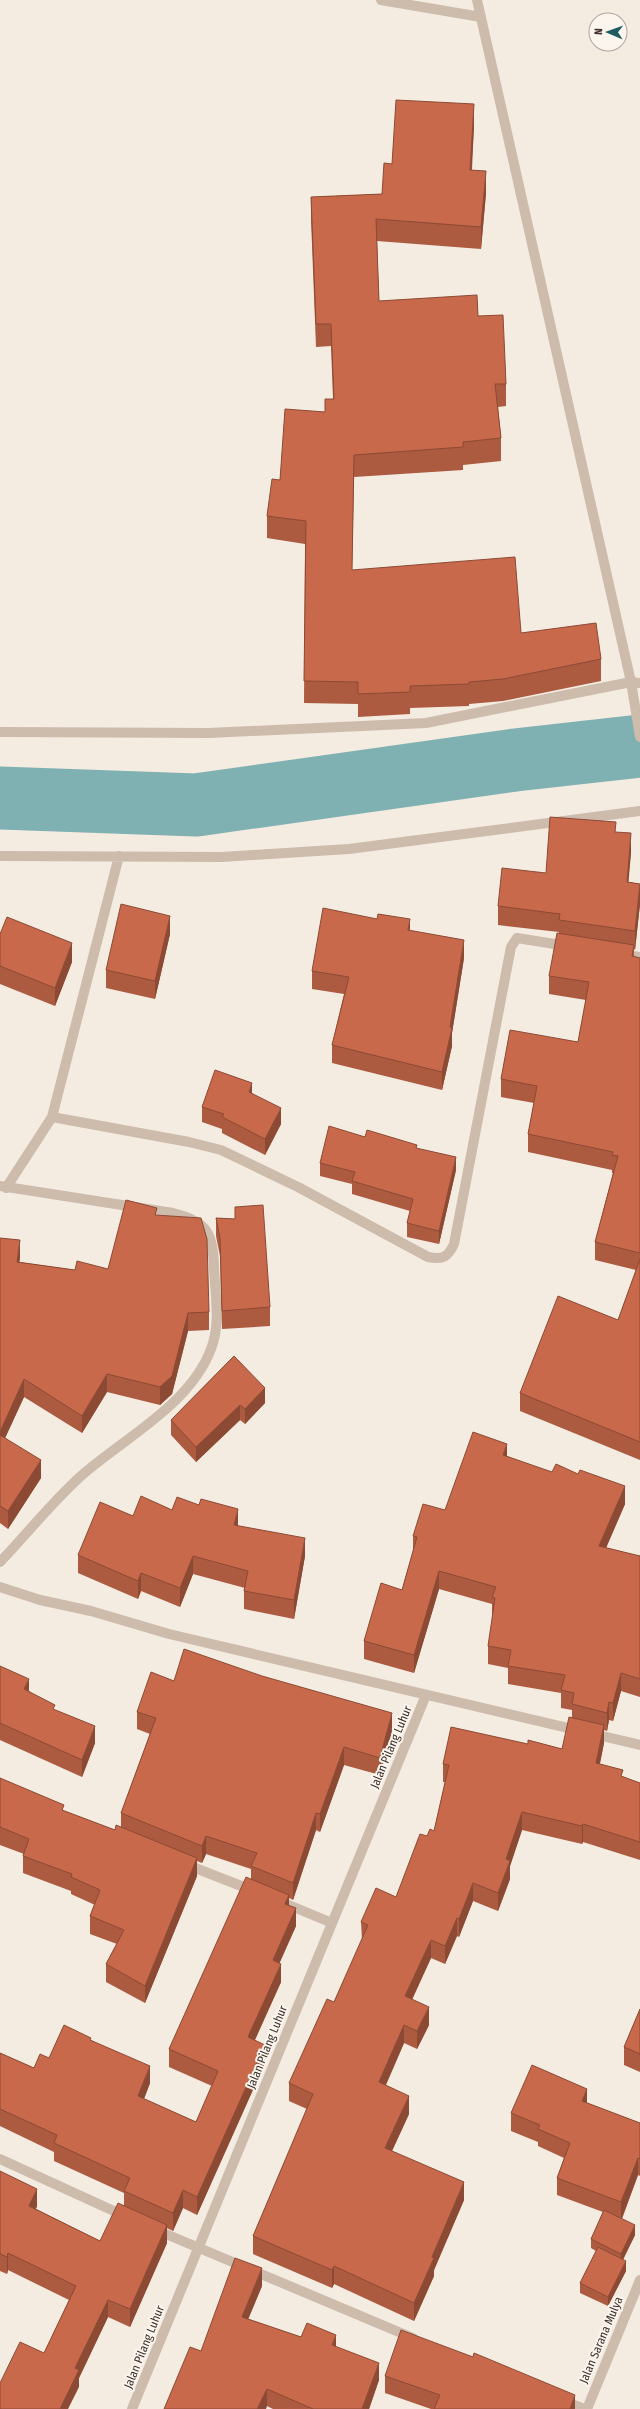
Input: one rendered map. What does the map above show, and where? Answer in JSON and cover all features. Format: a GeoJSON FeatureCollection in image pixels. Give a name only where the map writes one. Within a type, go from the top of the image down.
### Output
{"type":"FeatureCollection","features":[{"type":"Feature","properties":{"kind":"street"},"geometry":{"type":"LineString","coordinates":[[381,0],[482,16]]}},
{"type":"Feature","properties":{"kind":"street"},"geometry":{"type":"LineString","coordinates":[[477,0],[482,16],[635,682],[633,704],[640,736]]}},
{"type":"Feature","properties":{"kind":"street"},"geometry":{"type":"LineString","coordinates":[[0,732],[209,733],[426,723],[635,682]]}},
{"type":"Feature","properties":{"kind":"street"},"geometry":{"type":"LineString","coordinates":[[0,856],[222,857],[349,849],[640,811]]}},
{"type":"Feature","properties":{"kind":"street"},"geometry":{"type":"LineString","coordinates":[[0,1562],[80,1476],[187,1391],[211,1350],[217,1325],[213,1245],[203,1225],[187,1216],[173,1213],[33,1190],[3,1187],[52,1117],[119,856]]}},
{"type":"Feature","properties":{"kind":"street"},"geometry":{"type":"LineString","coordinates":[[52,1117],[189,1142],[221,1150],[298,1187],[428,1258],[445,1258],[449,1255],[454,1244],[514,941],[517,938],[581,948]]}},
{"type":"Feature","properties":{"kind":"street"},"geometry":{"type":"LineString","coordinates":[[610,953],[640,958]]}},
{"type":"Feature","properties":{"kind":"street"},"geometry":{"type":"LineString","coordinates":[[0,1587],[40,1600],[91,1612],[169,1634],[640,1745]]}},
{"type":"Feature","properties":{"kind":"street","name":"Jalan Pilang Luhur"},"geometry":{"type":"LineString","coordinates":[[132,2409],[426,1695]]}},
{"type":"Feature","properties":{"kind":"street"},"geometry":{"type":"LineString","coordinates":[[179,1861],[332,1923]]}},
{"type":"Feature","properties":{"kind":"street"},"geometry":{"type":"LineString","coordinates":[[0,2159],[197,2249],[424,2343]]}},
{"type":"Feature","properties":{"kind":"street","name":"Jalan Sarana Mulya"},"geometry":{"type":"LineString","coordinates":[[586,2409],[640,2280]]}},
{"type":"Feature","properties":{"kind":"street"},"geometry":{"type":"LineString","coordinates":[[555,2397],[586,2409]]}},
{"type":"Feature","properties":{"kind":"building"},"geometry":{"type":"Polygon","coordinates":[[[396,100],[474,104],[470,170],[486,171],[481,227],[376,219],[379,301],[477,295],[478,316],[503,315],[506,384],[495,384],[501,438],[463,442],[463,447],[354,455],[352,570],[515,557],[521,633],[596,623],[601,659],[503,679],[469,682],[469,684],[410,686],[410,692],[358,694],[358,682],[304,681],[306,521],[267,516],[272,479],[280,480],[285,409],[325,412],[325,399],[334,399],[331,324],[316,324],[311,197],[382,194],[384,163],[392,164],[396,100]]]}},
{"type":"Feature","properties":{"kind":"building"},"geometry":{"type":"Polygon","coordinates":[[[550,817],[616,822],[615,832],[631,833],[627,882],[640,884],[635,931],[559,920],[560,914],[498,906],[502,868],[546,873],[550,817]]]}},
{"type":"Feature","properties":{"kind":"building"},"geometry":{"type":"Polygon","coordinates":[[[121,904],[170,916],[155,981],[106,970],[121,904]]]}},
{"type":"Feature","properties":{"kind":"building"},"geometry":{"type":"Polygon","coordinates":[[[323,908],[377,919],[378,914],[410,919],[408,930],[464,940],[450,1027],[452,1028],[442,1072],[332,1045],[349,977],[312,971],[323,908]]]}},
{"type":"Feature","properties":{"kind":"building"},"geometry":{"type":"Polygon","coordinates":[[[7,917],[72,943],[55,988],[0,966],[0,934],[7,917]]]}},
{"type":"Feature","properties":{"kind":"building"},"geometry":{"type":"Polygon","coordinates":[[[557,933],[634,945],[632,956],[640,958],[640,1253],[595,1242],[618,1156],[612,1155],[613,1152],[528,1134],[537,1086],[501,1079],[510,1030],[578,1042],[589,982],[549,976],[557,933]]]}},
{"type":"Feature","properties":{"kind":"building"},"geometry":{"type":"Polygon","coordinates":[[[215,1070],[252,1083],[249,1092],[281,1108],[265,1139],[222,1117],[224,1114],[202,1107],[215,1070]]]}},
{"type":"Feature","properties":{"kind":"building"},"geometry":{"type":"Polygon","coordinates":[[[329,1126],[365,1137],[367,1130],[417,1145],[416,1148],[456,1157],[439,1231],[407,1223],[413,1199],[352,1181],[355,1172],[320,1163],[329,1126]]]}},
{"type":"Feature","properties":{"kind":"building"},"geometry":{"type":"Polygon","coordinates":[[[126,1200],[157,1208],[155,1215],[201,1218],[207,1239],[209,1312],[188,1313],[172,1376],[160,1387],[107,1374],[82,1416],[24,1379],[0,1432],[0,1238],[20,1240],[17,1262],[75,1270],[77,1261],[108,1269],[126,1200]]]}},
{"type":"Feature","properties":{"kind":"building"},"geometry":{"type":"Polygon","coordinates":[[[263,1205],[270,1307],[222,1311],[220,1238],[216,1218],[235,1219],[235,1207],[263,1205]]]}},
{"type":"Feature","properties":{"kind":"building"},"geometry":{"type":"Polygon","coordinates":[[[640,1259],[640,1442],[520,1393],[558,1296],[618,1320],[640,1259]]]}},
{"type":"Feature","properties":{"kind":"building"},"geometry":{"type":"Polygon","coordinates":[[[234,1356],[265,1388],[245,1409],[240,1405],[196,1447],[171,1420],[234,1356]]]}},
{"type":"Feature","properties":{"kind":"building"},"geometry":{"type":"Polygon","coordinates":[[[473,1432],[507,1444],[503,1455],[552,1472],[556,1464],[578,1474],[580,1470],[625,1486],[599,1546],[640,1556],[640,1679],[621,1673],[613,1703],[609,1702],[607,1713],[572,1704],[574,1693],[561,1690],[565,1675],[508,1666],[511,1650],[488,1646],[495,1598],[492,1597],[496,1587],[439,1571],[414,1655],[364,1641],[381,1583],[402,1590],[417,1537],[413,1536],[423,1504],[445,1510],[473,1432]]]}},
{"type":"Feature","properties":{"kind":"building"},"geometry":{"type":"Polygon","coordinates":[[[0,1435],[41,1460],[8,1511],[0,1506],[0,1435]]]}},
{"type":"Feature","properties":{"kind":"building"},"geometry":{"type":"Polygon","coordinates":[[[141,1496],[172,1510],[177,1497],[199,1505],[201,1499],[238,1509],[234,1525],[305,1538],[294,1600],[244,1591],[248,1571],[193,1556],[180,1588],[141,1573],[138,1581],[78,1555],[100,1502],[133,1516],[141,1496]]]}},
{"type":"Feature","properties":{"kind":"building"},"geometry":{"type":"Polygon","coordinates":[[[184,1649],[262,1676],[392,1713],[380,1758],[344,1747],[320,1814],[316,1813],[293,1883],[251,1866],[257,1853],[206,1836],[202,1846],[121,1813],[156,1718],[137,1712],[151,1672],[174,1681],[184,1649]]]}},
{"type":"Feature","properties":{"kind":"building"},"geometry":{"type":"Polygon","coordinates":[[[0,1666],[29,1679],[24,1689],[55,1705],[53,1709],[95,1726],[82,1760],[0,1723],[0,1666]]]}},
{"type":"Feature","properties":{"kind":"building"},"geometry":{"type":"Polygon","coordinates":[[[569,1717],[604,1725],[596,1763],[623,1770],[621,1776],[640,1783],[640,1842],[583,1824],[582,1826],[522,1812],[506,1859],[510,1861],[498,1893],[473,1883],[459,1919],[457,1918],[445,1946],[431,1940],[405,1996],[429,2007],[417,2031],[404,2025],[379,2082],[409,2096],[385,2148],[464,2182],[432,2257],[434,2258],[414,2303],[334,2266],[332,2270],[253,2236],[313,2094],[289,2083],[327,1999],[334,2002],[368,1925],[361,1922],[376,1888],[396,1897],[420,1834],[427,1836],[430,1829],[434,1831],[449,1765],[443,1764],[451,1727],[528,1744],[528,1740],[562,1749],[569,1717]]]}},
{"type":"Feature","properties":{"kind":"building"},"geometry":{"type":"Polygon","coordinates":[[[0,1778],[64,1805],[62,1810],[115,1830],[116,1825],[197,1858],[145,1986],[106,1964],[124,1930],[90,1916],[100,1890],[71,1877],[72,1874],[23,1856],[29,1839],[0,1827],[0,1778]]]}},
{"type":"Feature","properties":{"kind":"building"},"geometry":{"type":"Polygon","coordinates":[[[246,1877],[289,1895],[285,1904],[296,1908],[273,1960],[281,1964],[248,2037],[265,2045],[197,2197],[183,2190],[173,2213],[124,2191],[130,2178],[54,2143],[57,2135],[0,2109],[0,2053],[34,2068],[40,2054],[49,2058],[64,2025],[91,2038],[90,2040],[150,2066],[138,2096],[196,2122],[218,2071],[169,2049],[246,1877]]]}},
{"type":"Feature","properties":{"kind":"building"},"geometry":{"type":"Polygon","coordinates":[[[640,2009],[640,2054],[624,2047],[640,2009]]]}},
{"type":"Feature","properties":{"kind":"building"},"geometry":{"type":"Polygon","coordinates":[[[532,2065],[587,2089],[582,2101],[640,2123],[640,2159],[638,2158],[621,2202],[557,2178],[570,2143],[538,2129],[540,2125],[511,2113],[532,2065]]]}},
{"type":"Feature","properties":{"kind":"building"},"geometry":{"type":"Polygon","coordinates":[[[0,2171],[37,2189],[29,2206],[100,2241],[118,2203],[167,2225],[130,2309],[108,2300],[75,2368],[79,2370],[60,2409],[0,2409],[0,2383],[20,2342],[44,2353],[76,2286],[8,2253],[7,2257],[0,2254],[0,2171]]]}},
{"type":"Feature","properties":{"kind":"building"},"geometry":{"type":"Polygon","coordinates":[[[604,2210],[635,2225],[621,2254],[591,2239],[604,2210]]]}},
{"type":"Feature","properties":{"kind":"building"},"geometry":{"type":"Polygon","coordinates":[[[598,2247],[626,2261],[608,2297],[580,2283],[598,2247]]]}},
{"type":"Feature","properties":{"kind":"building"},"geometry":{"type":"Polygon","coordinates":[[[235,2258],[262,2268],[242,2317],[301,2337],[307,2323],[336,2335],[332,2345],[379,2363],[362,2409],[313,2409],[267,2389],[257,2409],[164,2409],[190,2347],[201,2351],[235,2258]]]}},
{"type":"Feature","properties":{"kind":"building"},"geometry":{"type":"Polygon","coordinates":[[[401,2330],[473,2357],[474,2353],[575,2395],[570,2409],[434,2409],[440,2395],[385,2376],[401,2330]]]}},
{"type":"Feature","properties":{"kind":"waterway"},"geometry":{"type":"LineString","coordinates":[[0,798],[196,805],[515,760],[640,746]]}}]}
